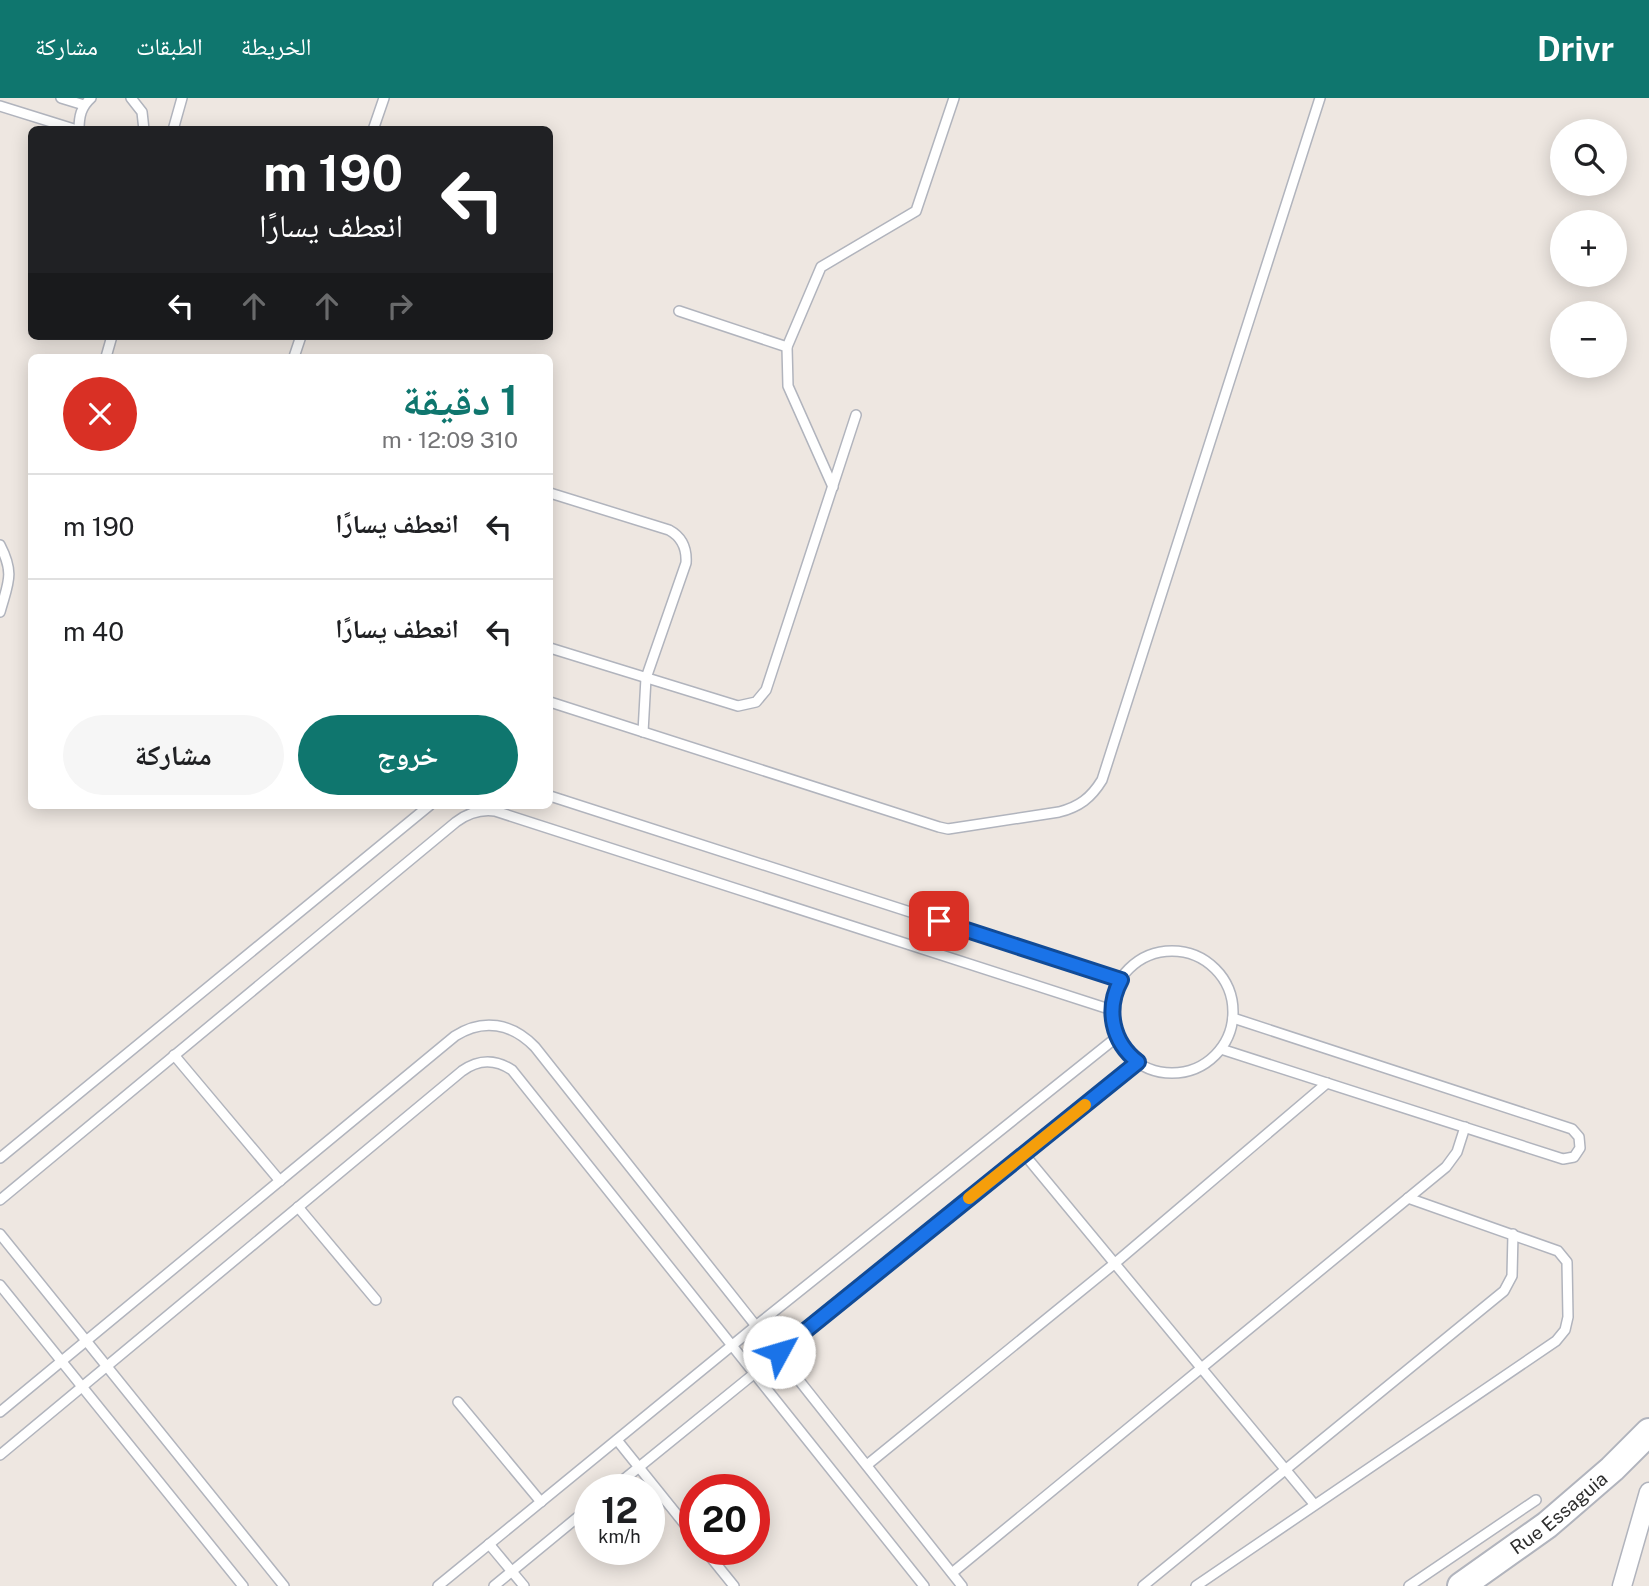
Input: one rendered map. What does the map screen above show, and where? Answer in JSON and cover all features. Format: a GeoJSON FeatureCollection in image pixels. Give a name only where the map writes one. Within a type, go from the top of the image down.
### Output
{"type":"FeatureCollection","features":[{"type":"Feature","properties":{"kind":"street","name":"Rue Essaguia"},"geometry":{"type":"LineString","coordinates":[[1461,1586],[1547,1525],[1646,1441]]}},
{"type":"Feature","properties":{"kind":"street"},"geometry":{"type":"LineString","coordinates":[[1622,1586],[1649,1492]]}},
{"type":"Feature","properties":{"kind":"lane"},"geometry":{"type":"LineString","coordinates":[[61,98],[88,102],[79,115],[78,126]]}},
{"type":"Feature","properties":{"kind":"lane"},"geometry":{"type":"LineString","coordinates":[[131,98],[142,112],[144,126]]}},
{"type":"Feature","properties":{"kind":"lane"},"geometry":{"type":"LineString","coordinates":[[174,126],[182,98]]}},
{"type":"Feature","properties":{"kind":"lane"},"geometry":{"type":"LineString","coordinates":[[374,126],[384,98]]}},
{"type":"Feature","properties":{"kind":"lane"},"geometry":{"type":"LineString","coordinates":[[833,487],[788,386],[787,347],[821,267],[916,211],[954,98]]}},
{"type":"Feature","properties":{"kind":"lane"},"geometry":{"type":"LineString","coordinates":[[553,703],[948,829],[1059,812],[1089,798],[1101,780],[1321,98]]}},
{"type":"Feature","properties":{"kind":"lane"},"geometry":{"type":"LineString","coordinates":[[0,106],[65,126]]}},
{"type":"Feature","properties":{"kind":"lane"},"geometry":{"type":"LineString","coordinates":[[679,311],[787,347]]}},
{"type":"Feature","properties":{"kind":"lane"},"geometry":{"type":"LineString","coordinates":[[553,649],[738,706],[756,702],[766,690],[856,415]]}},
{"type":"Feature","properties":{"kind":"lane"},"geometry":{"type":"LineString","coordinates":[[553,494],[669,530],[683,542],[686,563],[646,678],[643,732]]}},
{"type":"Feature","properties":{"kind":"lane"},"geometry":{"type":"LineString","coordinates":[[0,545],[10,571],[0,612]]}},
{"type":"Feature","properties":{"kind":"lane"},"geometry":{"type":"LineString","coordinates":[[553,797],[1121,980]]}},
{"type":"Feature","properties":{"kind":"lane"},"geometry":{"type":"LineString","coordinates":[[0,1158],[425,809]]}},
{"type":"Feature","properties":{"kind":"lane"},"geometry":{"type":"LineString","coordinates":[[0,1200],[456,822],[480,810],[495,811],[1112,1010]]}},
{"type":"Feature","properties":{"kind":"lane"},"geometry":{"type":"LineString","coordinates":[[1169,952],[1192,955],[1212,966],[1231,995],[1233,1018],[1227,1040],[1204,1064],[1182,1072],[1159,1072],[1138,1062],[1126,1051],[1117,1037],[1112,1010],[1114,995],[1121,980],[1146,957],[1169,952]]}},
{"type":"Feature","properties":{"kind":"lane"},"geometry":{"type":"LineString","coordinates":[[1221,1049],[1563,1159],[1574,1157],[1580,1148],[1579,1137],[1572,1129],[1233,1018]]}},
{"type":"Feature","properties":{"kind":"lane"},"geometry":{"type":"LineString","coordinates":[[0,1412],[455,1037],[481,1025],[491,1024],[510,1029],[535,1047],[962,1586]]}},
{"type":"Feature","properties":{"kind":"lane"},"geometry":{"type":"LineString","coordinates":[[438,1586],[757,1325],[1117,1037]]}},
{"type":"Feature","properties":{"kind":"lane"},"geometry":{"type":"LineString","coordinates":[[174,1055],[280,1181]]}},
{"type":"Feature","properties":{"kind":"lane"},"geometry":{"type":"LineString","coordinates":[[0,1455],[462,1071],[478,1063],[496,1062],[512,1070],[924,1586]]}},
{"type":"Feature","properties":{"kind":"lane"},"geometry":{"type":"LineString","coordinates":[[630,1474],[1138,1062]]}},
{"type":"Feature","properties":{"kind":"lane"},"geometry":{"type":"LineString","coordinates":[[867,1465],[1114,1264],[1327,1083]]}},
{"type":"Feature","properties":{"kind":"lane"},"geometry":{"type":"LineString","coordinates":[[952,1573],[1452,1160],[1465,1127]]}},
{"type":"Feature","properties":{"kind":"lane"},"geometry":{"type":"LineString","coordinates":[[1024,1154],[1314,1504]]}},
{"type":"Feature","properties":{"kind":"lane"},"geometry":{"type":"LineString","coordinates":[[1196,1586],[1561,1336],[1568,1317],[1567,1262],[1553,1248],[1408,1198]]}},
{"type":"Feature","properties":{"kind":"lane"},"geometry":{"type":"LineString","coordinates":[[298,1207],[376,1300]]}},
{"type":"Feature","properties":{"kind":"lane"},"geometry":{"type":"LineString","coordinates":[[0,1234],[284,1586]]}},
{"type":"Feature","properties":{"kind":"lane"},"geometry":{"type":"LineString","coordinates":[[1143,1586],[1504,1292],[1512,1276],[1513,1234]]}},
{"type":"Feature","properties":{"kind":"lane"},"geometry":{"type":"LineString","coordinates":[[0,1285],[243,1586]]}},
{"type":"Feature","properties":{"kind":"lane"},"geometry":{"type":"LineString","coordinates":[[458,1402],[541,1502]]}},
{"type":"Feature","properties":{"kind":"lane"},"geometry":{"type":"LineString","coordinates":[[617,1440],[679,1517]]}},
{"type":"Feature","properties":{"kind":"lane"},"geometry":{"type":"LineString","coordinates":[[1409,1586],[1536,1500]]}},
{"type":"Feature","properties":{"kind":"lane"},"geometry":{"type":"LineString","coordinates":[[495,1586],[574,1520]]}},
{"type":"Feature","properties":{"kind":"lane"},"geometry":{"type":"LineString","coordinates":[[489,1544],[524,1586]]}},
{"type":"Feature","properties":{"kind":"lane"},"geometry":{"type":"LineString","coordinates":[[717,1565],[734,1586]]}},
{"type":"Feature","properties":{"kind":"slow traffic"},"geometry":{"type":"LineString","coordinates":[[969,1198],[1085,1105]]}},
{"type":"Feature","properties":{"kind":"route"},"geometry":{"type":"LineString","coordinates":[[779,1352],[1138,1062],[1121,1044],[1112,1019],[1112,1002],[1121,980],[939,921]]}}]}
